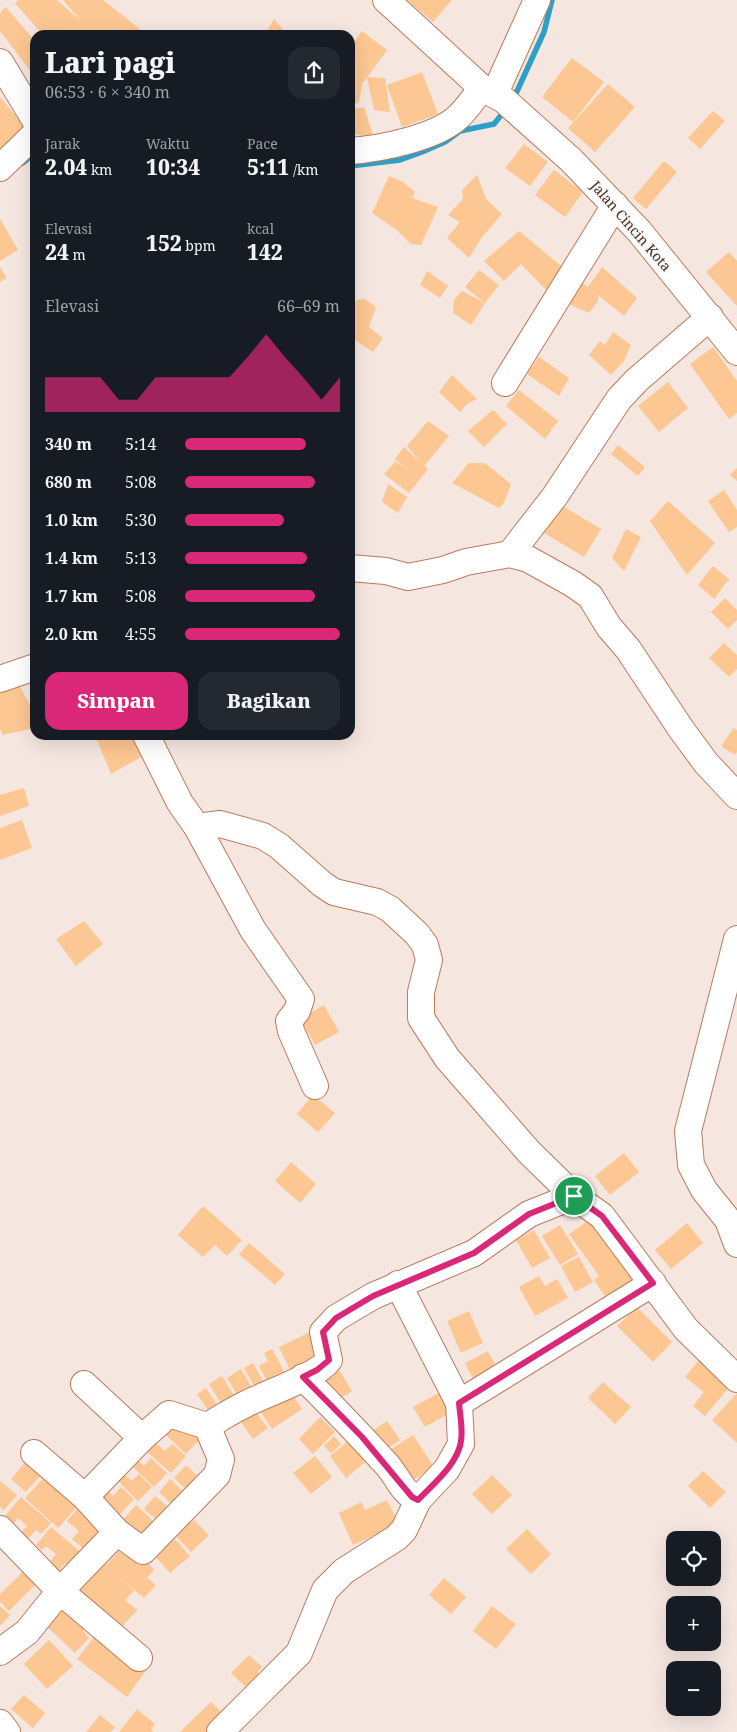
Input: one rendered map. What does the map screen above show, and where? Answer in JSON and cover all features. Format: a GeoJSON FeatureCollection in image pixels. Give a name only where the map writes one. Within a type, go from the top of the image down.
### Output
{"type":"FeatureCollection","features":[{"type":"Feature","properties":{"kind":"street","name":"Jalan Cincin Kota"},"geometry":{"type":"LineString","coordinates":[[386,0],[572,160],[639,230],[737,352]]}},
{"type":"Feature","properties":{"kind":"street"},"geometry":{"type":"LineString","coordinates":[[355,150],[402,143],[419,138],[499,98],[537,0]]}},
{"type":"Feature","properties":{"kind":"street"},"geometry":{"type":"LineString","coordinates":[[0,62],[30,112]]}},
{"type":"Feature","properties":{"kind":"street"},"geometry":{"type":"LineString","coordinates":[[0,168],[30,139]]}},
{"type":"Feature","properties":{"kind":"street"},"geometry":{"type":"LineString","coordinates":[[506,382],[615,205]]}},
{"type":"Feature","properties":{"kind":"street"},"geometry":{"type":"LineString","coordinates":[[510,554],[555,496],[619,399],[637,380],[710,317]]}},
{"type":"Feature","properties":{"kind":"street"},"geometry":{"type":"LineString","coordinates":[[355,568],[386,571],[408,576],[443,570],[466,562],[510,554],[528,559],[590,596],[609,627],[628,649],[658,692],[681,729],[706,763],[737,796]]}},
{"type":"Feature","properties":{"kind":"street"},"geometry":{"type":"LineString","coordinates":[[0,679],[30,669]]}},
{"type":"Feature","properties":{"kind":"street"},"geometry":{"type":"LineString","coordinates":[[148,740],[180,803],[197,827],[253,930],[301,998],[298,1010],[290,1021],[290,1031],[315,1086]]}},
{"type":"Feature","properties":{"kind":"street"},"geometry":{"type":"LineString","coordinates":[[197,827],[220,824],[263,836],[334,892],[377,902],[404,921],[425,945],[429,960],[420,1010],[425,1026],[466,1082],[500,1117],[529,1152],[574,1196],[602,1216],[686,1329],[737,1379]]}},
{"type":"Feature","properties":{"kind":"street"},"geometry":{"type":"LineString","coordinates":[[737,939],[688,1131],[692,1165],[704,1190],[728,1220],[737,1244]]}},
{"type":"Feature","properties":{"kind":"street"},"geometry":{"type":"LineString","coordinates":[[86,1497],[142,1438],[169,1414],[207,1426],[245,1404],[265,1397],[317,1370],[329,1360],[323,1332],[328,1325],[354,1307],[398,1284],[474,1253],[529,1214],[574,1196]]}},
{"type":"Feature","properties":{"kind":"street"},"geometry":{"type":"LineString","coordinates":[[459,1403],[653,1283]]}},
{"type":"Feature","properties":{"kind":"street"},"geometry":{"type":"LineString","coordinates":[[220,1732],[299,1653],[325,1590],[344,1571],[396,1538],[404,1530],[418,1500],[447,1469],[461,1444],[459,1403],[398,1284]]}},
{"type":"Feature","properties":{"kind":"street"},"geometry":{"type":"LineString","coordinates":[[303,1377],[385,1463],[406,1492],[418,1500]]}},
{"type":"Feature","properties":{"kind":"street"},"geometry":{"type":"LineString","coordinates":[[84,1384],[142,1438]]}},
{"type":"Feature","properties":{"kind":"street"},"geometry":{"type":"LineString","coordinates":[[34,1453],[86,1497],[117,1532],[143,1551],[217,1475],[222,1459],[207,1426]]}},
{"type":"Feature","properties":{"kind":"street"},"geometry":{"type":"LineString","coordinates":[[0,1529],[60,1590],[139,1658]]}},
{"type":"Feature","properties":{"kind":"street"},"geometry":{"type":"LineString","coordinates":[[0,1652],[27,1632],[60,1590],[117,1532]]}},
{"type":"Feature","properties":{"kind":"street"},"geometry":{"type":"LineString","coordinates":[[0,1722],[7,1732]]}},
{"type":"Feature","properties":{"kind":"building"},"geometry":{"type":"Polygon","coordinates":[[[18,0],[57,0],[81,21],[63,0],[103,0],[140,29],[39,30],[15,3],[18,0]]]}},
{"type":"Feature","properties":{"kind":"building"},"geometry":{"type":"Polygon","coordinates":[[[407,0],[452,0],[433,22],[407,0]]]}},
{"type":"Feature","properties":{"kind":"building"},"geometry":{"type":"Polygon","coordinates":[[[6,7],[30,35],[30,70],[0,31],[0,13],[6,7]]]}},
{"type":"Feature","properties":{"kind":"building"},"geometry":{"type":"Polygon","coordinates":[[[274,19],[284,30],[267,30],[274,19]]]}},
{"type":"Feature","properties":{"kind":"building"},"geometry":{"type":"Polygon","coordinates":[[[362,31],[387,50],[362,84],[359,103],[355,103],[355,41],[362,31]]]}},
{"type":"Feature","properties":{"kind":"building"},"geometry":{"type":"Polygon","coordinates":[[[572,58],[604,82],[573,122],[542,97],[572,58]]]}},
{"type":"Feature","properties":{"kind":"building"},"geometry":{"type":"Polygon","coordinates":[[[422,72],[438,114],[402,127],[387,85],[422,72]]]}},
{"type":"Feature","properties":{"kind":"building"},"geometry":{"type":"Polygon","coordinates":[[[367,77],[385,78],[390,112],[374,110],[367,77]]]}},
{"type":"Feature","properties":{"kind":"building"},"geometry":{"type":"Polygon","coordinates":[[[608,84],[635,107],[595,152],[568,128],[608,84]]]}},
{"type":"Feature","properties":{"kind":"building"},"geometry":{"type":"Polygon","coordinates":[[[0,97],[29,132],[0,152],[0,97]]]}},
{"type":"Feature","properties":{"kind":"building"},"geometry":{"type":"Polygon","coordinates":[[[364,107],[374,138],[355,134],[355,109],[364,107]]]}},
{"type":"Feature","properties":{"kind":"building"},"geometry":{"type":"Polygon","coordinates":[[[713,111],[725,121],[700,149],[688,138],[713,111]]]}},
{"type":"Feature","properties":{"kind":"building"},"geometry":{"type":"Polygon","coordinates":[[[524,144],[548,162],[530,186],[505,168],[524,144]]]}},
{"type":"Feature","properties":{"kind":"building"},"geometry":{"type":"Polygon","coordinates":[[[664,161],[677,172],[646,209],[633,198],[664,161]]]}},
{"type":"Feature","properties":{"kind":"building"},"geometry":{"type":"Polygon","coordinates":[[[554,170],[583,192],[565,217],[535,195],[554,170]]]}},
{"type":"Feature","properties":{"kind":"building"},"geometry":{"type":"Polygon","coordinates":[[[477,175],[486,199],[502,214],[482,237],[469,258],[447,238],[460,222],[448,215],[463,199],[462,190],[477,175]]]}},
{"type":"Feature","properties":{"kind":"building"},"geometry":{"type":"Polygon","coordinates":[[[389,176],[403,182],[415,192],[412,198],[438,207],[421,245],[411,244],[398,231],[372,213],[389,176]]]}},
{"type":"Feature","properties":{"kind":"building"},"geometry":{"type":"Polygon","coordinates":[[[0,219],[18,250],[0,261],[0,219]]]}},
{"type":"Feature","properties":{"kind":"building"},"geometry":{"type":"Polygon","coordinates":[[[519,231],[561,266],[561,281],[551,295],[521,264],[504,281],[484,261],[519,231]]]}},
{"type":"Feature","properties":{"kind":"building"},"geometry":{"type":"Polygon","coordinates":[[[729,252],[737,261],[737,306],[706,272],[729,252]]]}},
{"type":"Feature","properties":{"kind":"building"},"geometry":{"type":"Polygon","coordinates":[[[0,267],[7,278],[0,282],[0,267]]]}},
{"type":"Feature","properties":{"kind":"building"},"geometry":{"type":"Polygon","coordinates":[[[602,267],[637,298],[624,316],[598,295],[598,301],[589,313],[566,303],[577,280],[588,287],[602,267]]]}},
{"type":"Feature","properties":{"kind":"building"},"geometry":{"type":"Polygon","coordinates":[[[479,270],[499,285],[485,303],[465,287],[479,270]]]}},
{"type":"Feature","properties":{"kind":"building"},"geometry":{"type":"Polygon","coordinates":[[[427,271],[448,286],[440,298],[420,285],[427,271]]]}},
{"type":"Feature","properties":{"kind":"building"},"geometry":{"type":"Polygon","coordinates":[[[462,291],[485,303],[471,325],[453,313],[454,300],[462,291]]]}},
{"type":"Feature","properties":{"kind":"building"},"geometry":{"type":"Polygon","coordinates":[[[365,299],[376,307],[369,327],[383,338],[373,352],[355,340],[355,303],[357,300],[365,299]]]}},
{"type":"Feature","properties":{"kind":"building"},"geometry":{"type":"Polygon","coordinates":[[[613,332],[631,345],[624,361],[611,375],[589,355],[600,341],[605,345],[613,332]]]}},
{"type":"Feature","properties":{"kind":"building"},"geometry":{"type":"Polygon","coordinates":[[[713,347],[737,381],[737,413],[729,419],[690,364],[713,347]]]}},
{"type":"Feature","properties":{"kind":"building"},"geometry":{"type":"Polygon","coordinates":[[[539,357],[569,378],[559,396],[527,374],[539,357]]]}},
{"type":"Feature","properties":{"kind":"building"},"geometry":{"type":"Polygon","coordinates":[[[452,375],[477,399],[467,404],[460,412],[439,392],[452,375]]]}},
{"type":"Feature","properties":{"kind":"building"},"geometry":{"type":"Polygon","coordinates":[[[668,382],[688,408],[659,432],[638,406],[668,382]]]}},
{"type":"Feature","properties":{"kind":"building"},"geometry":{"type":"Polygon","coordinates":[[[519,390],[558,421],[545,439],[506,406],[519,390]]]}},
{"type":"Feature","properties":{"kind":"building"},"geometry":{"type":"Polygon","coordinates":[[[493,410],[507,424],[484,447],[468,431],[493,410]]]}},
{"type":"Feature","properties":{"kind":"building"},"geometry":{"type":"Polygon","coordinates":[[[428,421],[449,436],[424,466],[407,446],[428,421]]]}},
{"type":"Feature","properties":{"kind":"building"},"geometry":{"type":"Polygon","coordinates":[[[618,445],[645,467],[638,476],[611,454],[618,445]]]}},
{"type":"Feature","properties":{"kind":"building"},"geometry":{"type":"Polygon","coordinates":[[[404,447],[428,469],[409,493],[384,474],[396,461],[413,474],[395,459],[404,447]]]}},
{"type":"Feature","properties":{"kind":"building"},"geometry":{"type":"Polygon","coordinates":[[[469,463],[485,463],[511,484],[504,503],[499,508],[452,483],[469,463]]]}},
{"type":"Feature","properties":{"kind":"building"},"geometry":{"type":"Polygon","coordinates":[[[737,468],[737,481],[730,475],[737,468]]]}},
{"type":"Feature","properties":{"kind":"building"},"geometry":{"type":"Polygon","coordinates":[[[388,484],[407,497],[398,513],[382,502],[388,484]]]}},
{"type":"Feature","properties":{"kind":"building"},"geometry":{"type":"Polygon","coordinates":[[[724,490],[737,510],[737,527],[729,532],[708,501],[724,490]]]}},
{"type":"Feature","properties":{"kind":"building"},"geometry":{"type":"Polygon","coordinates":[[[668,501],[715,543],[687,575],[650,521],[668,501]]]}},
{"type":"Feature","properties":{"kind":"building"},"geometry":{"type":"Polygon","coordinates":[[[561,505],[601,529],[584,557],[544,533],[561,505]]]}},
{"type":"Feature","properties":{"kind":"building"},"geometry":{"type":"Polygon","coordinates":[[[626,529],[641,537],[624,571],[612,558],[626,529]]]}},
{"type":"Feature","properties":{"kind":"building"},"geometry":{"type":"Polygon","coordinates":[[[713,566],[729,579],[714,599],[698,585],[713,566]]]}},
{"type":"Feature","properties":{"kind":"building"},"geometry":{"type":"Polygon","coordinates":[[[725,598],[737,610],[737,620],[728,629],[711,612],[725,598]]]}},
{"type":"Feature","properties":{"kind":"building"},"geometry":{"type":"Polygon","coordinates":[[[724,643],[737,655],[737,669],[729,677],[709,658],[724,643]]]}},
{"type":"Feature","properties":{"kind":"building"},"geometry":{"type":"Polygon","coordinates":[[[18,683],[30,705],[30,729],[3,735],[0,729],[0,693],[18,683]]]}},
{"type":"Feature","properties":{"kind":"building"},"geometry":{"type":"Polygon","coordinates":[[[734,728],[737,730],[737,752],[735,755],[721,746],[734,728]]]}},
{"type":"Feature","properties":{"kind":"building"},"geometry":{"type":"Polygon","coordinates":[[[97,740],[137,740],[143,756],[111,774],[97,740]]]}},
{"type":"Feature","properties":{"kind":"building"},"geometry":{"type":"Polygon","coordinates":[[[24,788],[29,806],[0,816],[0,795],[24,788]]]}},
{"type":"Feature","properties":{"kind":"building"},"geometry":{"type":"Polygon","coordinates":[[[22,820],[32,848],[0,860],[0,828],[22,820]]]}},
{"type":"Feature","properties":{"kind":"building"},"geometry":{"type":"Polygon","coordinates":[[[84,921],[103,944],[76,966],[56,939],[84,921]]]}},
{"type":"Feature","properties":{"kind":"building"},"geometry":{"type":"Polygon","coordinates":[[[324,1005],[339,1032],[315,1045],[300,1019],[324,1005]]]}},
{"type":"Feature","properties":{"kind":"building"},"geometry":{"type":"Polygon","coordinates":[[[313,1095],[335,1113],[318,1132],[297,1114],[313,1095]]]}},
{"type":"Feature","properties":{"kind":"building"},"geometry":{"type":"Polygon","coordinates":[[[624,1153],[639,1172],[610,1195],[595,1176],[624,1153]]]}},
{"type":"Feature","properties":{"kind":"building"},"geometry":{"type":"Polygon","coordinates":[[[291,1162],[316,1184],[300,1203],[275,1181],[291,1162]]]}},
{"type":"Feature","properties":{"kind":"building"},"geometry":{"type":"Polygon","coordinates":[[[203,1206],[242,1240],[227,1256],[215,1245],[203,1257],[178,1235],[203,1206]]]}},
{"type":"Feature","properties":{"kind":"building"},"geometry":{"type":"Polygon","coordinates":[[[596,1215],[640,1276],[607,1299],[594,1280],[599,1276],[569,1234],[596,1215]]]}},
{"type":"Feature","properties":{"kind":"building"},"geometry":{"type":"Polygon","coordinates":[[[687,1223],[703,1243],[671,1269],[655,1250],[687,1223]]]}},
{"type":"Feature","properties":{"kind":"building"},"geometry":{"type":"Polygon","coordinates":[[[560,1225],[578,1254],[560,1265],[542,1236],[560,1225]]]}},
{"type":"Feature","properties":{"kind":"building"},"geometry":{"type":"Polygon","coordinates":[[[534,1230],[550,1258],[532,1268],[516,1240],[534,1230]]]}},
{"type":"Feature","properties":{"kind":"building"},"geometry":{"type":"Polygon","coordinates":[[[249,1243],[285,1274],[275,1285],[239,1254],[249,1243]]]}},
{"type":"Feature","properties":{"kind":"building"},"geometry":{"type":"Polygon","coordinates":[[[579,1257],[593,1282],[575,1292],[561,1266],[579,1257]]]}},
{"type":"Feature","properties":{"kind":"building"},"geometry":{"type":"Polygon","coordinates":[[[539,1276],[545,1286],[557,1279],[568,1298],[535,1316],[519,1287],[539,1276]]]}},
{"type":"Feature","properties":{"kind":"building"},"geometry":{"type":"Polygon","coordinates":[[[637,1307],[672,1342],[653,1362],[617,1326],[637,1307]]]}},
{"type":"Feature","properties":{"kind":"building"},"geometry":{"type":"Polygon","coordinates":[[[469,1311],[483,1343],[461,1353],[447,1321],[469,1311]]]}},
{"type":"Feature","properties":{"kind":"building"},"geometry":{"type":"Polygon","coordinates":[[[312,1331],[326,1358],[292,1374],[279,1347],[312,1331]]]}},
{"type":"Feature","properties":{"kind":"building"},"geometry":{"type":"Polygon","coordinates":[[[272,1349],[286,1375],[269,1385],[259,1366],[268,1361],[264,1353],[272,1349]]]}},
{"type":"Feature","properties":{"kind":"building"},"geometry":{"type":"Polygon","coordinates":[[[488,1351],[501,1375],[477,1387],[465,1363],[488,1351]]]}},
{"type":"Feature","properties":{"kind":"building"},"geometry":{"type":"Polygon","coordinates":[[[699,1360],[730,1386],[705,1416],[693,1406],[704,1392],[685,1377],[699,1360]]]}},
{"type":"Feature","properties":{"kind":"building"},"geometry":{"type":"Polygon","coordinates":[[[253,1363],[266,1386],[257,1391],[244,1368],[253,1363]]]}},
{"type":"Feature","properties":{"kind":"building"},"geometry":{"type":"Polygon","coordinates":[[[338,1368],[352,1391],[333,1403],[319,1380],[338,1368]]]}},
{"type":"Feature","properties":{"kind":"building"},"geometry":{"type":"Polygon","coordinates":[[[241,1369],[256,1394],[242,1403],[227,1378],[241,1369]]]}},
{"type":"Feature","properties":{"kind":"building"},"geometry":{"type":"Polygon","coordinates":[[[222,1376],[238,1402],[225,1410],[209,1384],[222,1376]]]}},
{"type":"Feature","properties":{"kind":"building"},"geometry":{"type":"Polygon","coordinates":[[[603,1382],[631,1407],[615,1424],[588,1398],[603,1382]]]}},
{"type":"Feature","properties":{"kind":"building"},"geometry":{"type":"Polygon","coordinates":[[[206,1388],[222,1412],[213,1418],[197,1394],[206,1388]]]}},
{"type":"Feature","properties":{"kind":"building"},"geometry":{"type":"Polygon","coordinates":[[[444,1390],[455,1410],[425,1427],[413,1407],[444,1390]]]}},
{"type":"Feature","properties":{"kind":"building"},"geometry":{"type":"Polygon","coordinates":[[[290,1391],[302,1409],[272,1429],[260,1411],[290,1391]]]}},
{"type":"Feature","properties":{"kind":"building"},"geometry":{"type":"Polygon","coordinates":[[[737,1393],[737,1443],[712,1420],[737,1393]]]}},
{"type":"Feature","properties":{"kind":"building"},"geometry":{"type":"Polygon","coordinates":[[[249,1404],[268,1428],[253,1439],[235,1414],[249,1404]]]}},
{"type":"Feature","properties":{"kind":"building"},"geometry":{"type":"Polygon","coordinates":[[[320,1417],[335,1432],[313,1454],[299,1439],[320,1417]]]}},
{"type":"Feature","properties":{"kind":"building"},"geometry":{"type":"Polygon","coordinates":[[[387,1421],[400,1440],[382,1452],[369,1433],[387,1421]]]}},
{"type":"Feature","properties":{"kind":"building"},"geometry":{"type":"Polygon","coordinates":[[[174,1426],[183,1434],[190,1426],[202,1437],[186,1454],[166,1435],[174,1426]]]}},
{"type":"Feature","properties":{"kind":"building"},"geometry":{"type":"Polygon","coordinates":[[[413,1435],[434,1467],[408,1483],[388,1451],[413,1435]]]}},
{"type":"Feature","properties":{"kind":"building"},"geometry":{"type":"Polygon","coordinates":[[[334,1436],[341,1444],[331,1453],[324,1446],[334,1436]]]}},
{"type":"Feature","properties":{"kind":"building"},"geometry":{"type":"Polygon","coordinates":[[[352,1438],[369,1459],[346,1478],[330,1456],[352,1438]]]}},
{"type":"Feature","properties":{"kind":"building"},"geometry":{"type":"Polygon","coordinates":[[[152,1440],[165,1451],[172,1444],[186,1456],[171,1473],[144,1449],[152,1440]]]}},
{"type":"Feature","properties":{"kind":"building"},"geometry":{"type":"Polygon","coordinates":[[[315,1456],[332,1477],[311,1494],[293,1473],[315,1456]]]}},
{"type":"Feature","properties":{"kind":"building"},"geometry":{"type":"Polygon","coordinates":[[[30,1457],[45,1470],[26,1492],[11,1479],[30,1457]]]}},
{"type":"Feature","properties":{"kind":"building"},"geometry":{"type":"Polygon","coordinates":[[[136,1458],[144,1466],[151,1458],[167,1473],[154,1487],[130,1464],[136,1458]]]}},
{"type":"Feature","properties":{"kind":"building"},"geometry":{"type":"Polygon","coordinates":[[[186,1465],[204,1482],[192,1495],[174,1478],[186,1465]]]}},
{"type":"Feature","properties":{"kind":"building"},"geometry":{"type":"Polygon","coordinates":[[[703,1471],[726,1492],[710,1508],[688,1486],[703,1471]]]}},
{"type":"Feature","properties":{"kind":"building"},"geometry":{"type":"Polygon","coordinates":[[[49,1472],[82,1501],[58,1528],[25,1498],[49,1472]]]}},
{"type":"Feature","properties":{"kind":"building"},"geometry":{"type":"Polygon","coordinates":[[[124,1474],[132,1481],[139,1474],[152,1487],[138,1501],[117,1480],[124,1474]]]}},
{"type":"Feature","properties":{"kind":"building"},"geometry":{"type":"Polygon","coordinates":[[[492,1475],[512,1495],[492,1514],[472,1494],[492,1475]]]}},
{"type":"Feature","properties":{"kind":"building"},"geometry":{"type":"Polygon","coordinates":[[[170,1479],[188,1496],[177,1509],[159,1492],[170,1479]]]}},
{"type":"Feature","properties":{"kind":"building"},"geometry":{"type":"Polygon","coordinates":[[[0,1481],[17,1495],[4,1510],[0,1507],[0,1481]]]}},
{"type":"Feature","properties":{"kind":"building"},"geometry":{"type":"Polygon","coordinates":[[[121,1487],[134,1499],[119,1515],[101,1497],[108,1491],[113,1496],[121,1487]]]}},
{"type":"Feature","properties":{"kind":"building"},"geometry":{"type":"Polygon","coordinates":[[[155,1496],[173,1511],[161,1524],[144,1509],[155,1496]]]}},
{"type":"Feature","properties":{"kind":"building"},"geometry":{"type":"Polygon","coordinates":[[[21,1497],[51,1523],[41,1534],[36,1530],[28,1539],[21,1533],[27,1526],[18,1518],[13,1525],[4,1517],[21,1497]]]}},
{"type":"Feature","properties":{"kind":"building"},"geometry":{"type":"Polygon","coordinates":[[[387,1500],[399,1524],[353,1545],[339,1513],[361,1502],[365,1510],[387,1500]]]}},
{"type":"Feature","properties":{"kind":"building"},"geometry":{"type":"Polygon","coordinates":[[[83,1502],[109,1532],[90,1554],[72,1539],[79,1531],[67,1521],[83,1502]]]}},
{"type":"Feature","properties":{"kind":"building"},"geometry":{"type":"Polygon","coordinates":[[[136,1505],[153,1521],[148,1527],[152,1531],[144,1539],[123,1520],[136,1505]]]}},
{"type":"Feature","properties":{"kind":"building"},"geometry":{"type":"Polygon","coordinates":[[[185,1517],[190,1523],[194,1520],[209,1535],[191,1552],[176,1536],[181,1531],[176,1526],[185,1517]]]}},
{"type":"Feature","properties":{"kind":"building"},"geometry":{"type":"Polygon","coordinates":[[[51,1527],[83,1554],[71,1568],[65,1563],[58,1572],[48,1564],[56,1554],[46,1546],[42,1550],[36,1545],[51,1527]]]}},
{"type":"Feature","properties":{"kind":"building"},"geometry":{"type":"Polygon","coordinates":[[[527,1529],[551,1554],[531,1574],[506,1549],[527,1529]]]}},
{"type":"Feature","properties":{"kind":"building"},"geometry":{"type":"Polygon","coordinates":[[[172,1536],[190,1556],[170,1573],[154,1555],[172,1536]]]}},
{"type":"Feature","properties":{"kind":"building"},"geometry":{"type":"Polygon","coordinates":[[[131,1544],[154,1570],[147,1578],[156,1585],[144,1598],[118,1576],[134,1591],[125,1600],[137,1610],[117,1632],[67,1594],[104,1563],[106,1565],[119,1551],[122,1553],[131,1544]]]}},
{"type":"Feature","properties":{"kind":"building"},"geometry":{"type":"Polygon","coordinates":[[[24,1571],[36,1584],[9,1611],[0,1602],[0,1594],[24,1571]]]}},
{"type":"Feature","properties":{"kind":"building"},"geometry":{"type":"Polygon","coordinates":[[[444,1578],[466,1597],[451,1614],[429,1595],[444,1578]]]}},
{"type":"Feature","properties":{"kind":"building"},"geometry":{"type":"Polygon","coordinates":[[[65,1599],[88,1621],[83,1631],[89,1638],[75,1653],[44,1624],[65,1599]]]}},
{"type":"Feature","properties":{"kind":"building"},"geometry":{"type":"Polygon","coordinates":[[[0,1606],[10,1615],[0,1626],[0,1606]]]}},
{"type":"Feature","properties":{"kind":"building"},"geometry":{"type":"Polygon","coordinates":[[[492,1606],[516,1624],[496,1649],[473,1631],[492,1606]]]}},
{"type":"Feature","properties":{"kind":"building"},"geometry":{"type":"Polygon","coordinates":[[[98,1632],[147,1669],[127,1697],[77,1659],[98,1632]]]}},
{"type":"Feature","properties":{"kind":"building"},"geometry":{"type":"Polygon","coordinates":[[[49,1640],[73,1666],[47,1689],[24,1664],[49,1640]]]}},
{"type":"Feature","properties":{"kind":"building"},"geometry":{"type":"Polygon","coordinates":[[[249,1655],[262,1667],[257,1672],[265,1679],[252,1693],[231,1673],[249,1655]]]}},
{"type":"Feature","properties":{"kind":"building"},"geometry":{"type":"Polygon","coordinates":[[[24,1695],[45,1713],[33,1728],[11,1709],[24,1695]]]}},
{"type":"Feature","properties":{"kind":"building"},"geometry":{"type":"Polygon","coordinates":[[[211,1702],[226,1717],[211,1732],[180,1732],[211,1702]]]}},
{"type":"Feature","properties":{"kind":"building"},"geometry":{"type":"Polygon","coordinates":[[[137,1709],[155,1724],[151,1729],[154,1732],[119,1732],[137,1709]]]}},
{"type":"Feature","properties":{"kind":"building"},"geometry":{"type":"Polygon","coordinates":[[[100,1715],[115,1727],[110,1732],[86,1732],[100,1715]]]}},
{"type":"Feature","properties":{"kind":"waterway"},"geometry":{"type":"LineString","coordinates":[[513,100],[544,32],[552,0]]}},
{"type":"Feature","properties":{"kind":"waterway"},"geometry":{"type":"LineString","coordinates":[[355,165],[400,160],[422,152],[445,142],[460,131],[494,124],[506,109]]}},
{"type":"Feature","properties":{"kind":"waterway"},"geometry":{"type":"LineString","coordinates":[[23,163],[30,157]]}},
{"type":"Feature","properties":{"kind":"route"},"geometry":{"type":"LineString","coordinates":[[574,1196],[602,1216],[653,1283],[459,1403],[462,1434],[461,1444],[455,1457],[447,1469],[418,1500],[412,1497],[406,1492],[391,1469],[362,1437],[303,1377],[317,1370],[329,1360],[324,1344],[323,1332],[336,1318],[373,1296],[474,1253],[529,1214],[574,1196]]}}]}
